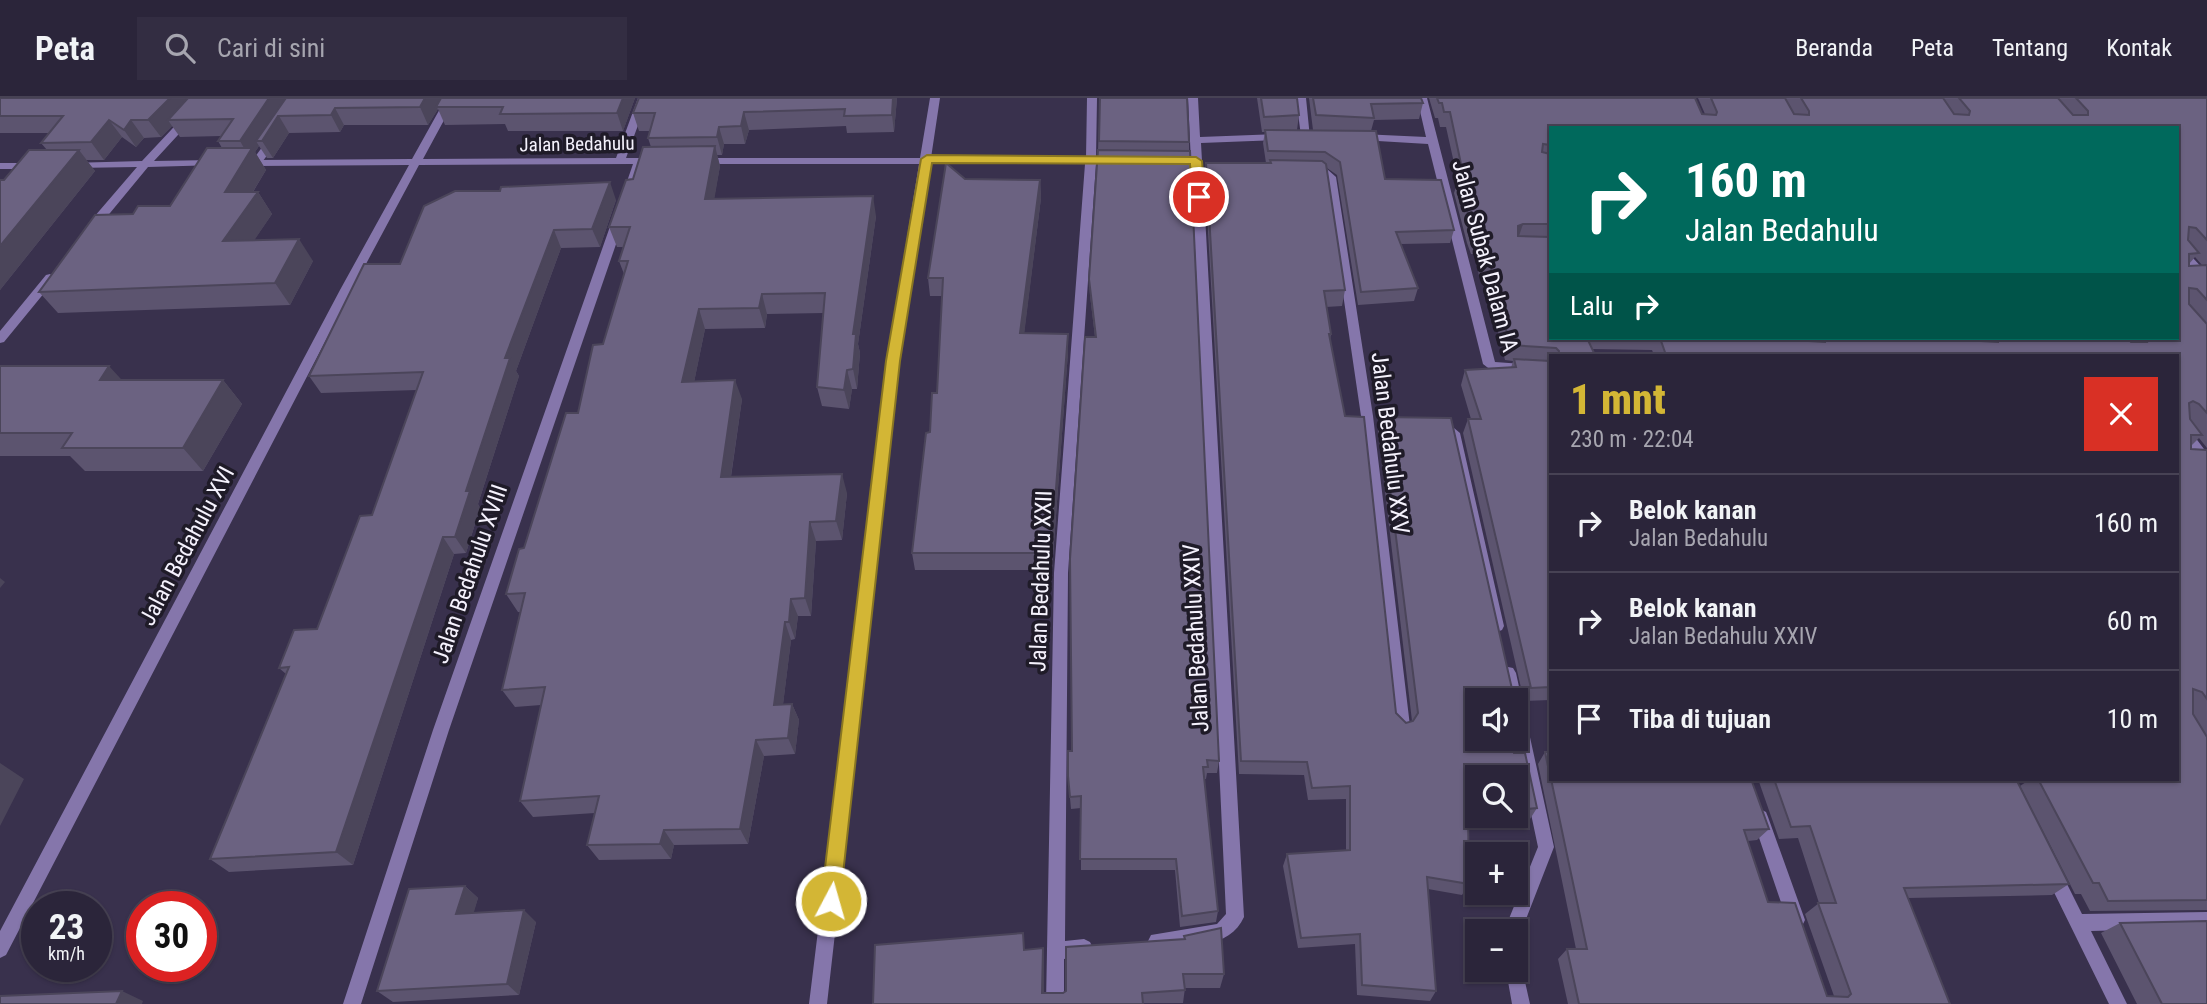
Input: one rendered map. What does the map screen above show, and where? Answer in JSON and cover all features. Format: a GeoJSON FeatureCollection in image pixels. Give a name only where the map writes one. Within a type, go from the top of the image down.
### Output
{"type":"FeatureCollection","features":[{"type":"Feature","properties":{"kind":"street"},"geometry":{"type":"LineString","coordinates":[[85,237],[146,163],[207,98]]}},
{"type":"Feature","properties":{"kind":"street","name":"Jalan Bedahulu XVI"},"geometry":{"type":"LineString","coordinates":[[0,949],[413,164],[451,98]]}},
{"type":"Feature","properties":{"kind":"street"},"geometry":{"type":"LineString","coordinates":[[620,162],[643,98]]}},
{"type":"Feature","properties":{"kind":"street"},"geometry":{"type":"LineString","coordinates":[[818,1004],[893,362],[935,98]]}},
{"type":"Feature","properties":{"kind":"street","name":"Jalan Bedahulu XXII"},"geometry":{"type":"LineString","coordinates":[[1055,1004],[1061,573],[1091,161],[1092,98]]}},
{"type":"Feature","properties":{"kind":"street","name":"Jalan Bedahulu XXIV"},"geometry":{"type":"LineString","coordinates":[[1145,942],[1198,937],[1222,931],[1235,917],[1201,166],[1195,140],[1193,98]]}},
{"type":"Feature","properties":{"kind":"street"},"geometry":{"type":"LineString","coordinates":[[1195,140],[1312,136],[1301,98]]}},
{"type":"Feature","properties":{"kind":"street","name":"Jalan Subak Dalam IA"},"geometry":{"type":"LineString","coordinates":[[1422,98],[1489,363],[1492,367],[1501,369],[1549,370]]}},
{"type":"Feature","properties":{"kind":"street"},"geometry":{"type":"LineString","coordinates":[[256,163],[282,125]]}},
{"type":"Feature","properties":{"kind":"street"},"geometry":{"type":"LineString","coordinates":[[1354,137],[1434,141]]}},
{"type":"Feature","properties":{"kind":"street","name":"Jalan Bedahulu XVIII"},"geometry":{"type":"LineString","coordinates":[[352,1004],[441,730],[639,161]]}},
{"type":"Feature","properties":{"kind":"street","name":"Jalan Bedahulu"},"geometry":{"type":"LineString","coordinates":[[66,165],[667,161]]}},
{"type":"Feature","properties":{"kind":"street"},"geometry":{"type":"LineString","coordinates":[[694,161],[1130,161]]}},
{"type":"Feature","properties":{"kind":"street"},"geometry":{"type":"LineString","coordinates":[[1183,161],[1201,166]]}},
{"type":"Feature","properties":{"kind":"street"},"geometry":{"type":"LineString","coordinates":[[0,166],[40,166]]}},
{"type":"Feature","properties":{"kind":"street","name":"Jalan Bedahulu XXV"},"geometry":{"type":"LineString","coordinates":[[1298,171],[1324,171],[1331,177],[1367,416],[1402,726]]}},
{"type":"Feature","properties":{"kind":"street"},"geometry":{"type":"LineString","coordinates":[[2179,250],[2201,274],[2179,275]]}},
{"type":"Feature","properties":{"kind":"street"},"geometry":{"type":"LineString","coordinates":[[0,339],[58,268]]}},
{"type":"Feature","properties":{"kind":"street"},"geometry":{"type":"LineString","coordinates":[[2179,427],[2202,459]]}},
{"type":"Feature","properties":{"kind":"street"},"geometry":{"type":"LineString","coordinates":[[1454,433],[1511,688]]}},
{"type":"Feature","properties":{"kind":"street"},"geometry":{"type":"LineString","coordinates":[[1518,919],[1546,847],[1525,751]]}},
{"type":"Feature","properties":{"kind":"street"},"geometry":{"type":"LineString","coordinates":[[1755,804],[1803,942]]}},
{"type":"Feature","properties":{"kind":"street"},"geometry":{"type":"LineString","coordinates":[[2047,863],[2118,1004]]}},
{"type":"Feature","properties":{"kind":"street"},"geometry":{"type":"LineString","coordinates":[[2077,923],[2207,920]]}},
{"type":"Feature","properties":{"kind":"street"},"geometry":{"type":"LineString","coordinates":[[1054,951],[1106,946]]}},
{"type":"Feature","properties":{"kind":"street"},"geometry":{"type":"LineString","coordinates":[[1517,982],[1521,1004]]}},
{"type":"Feature","properties":{"kind":"building"},"geometry":{"type":"Polygon","coordinates":[[[0,98],[170,98],[148,120],[131,120],[124,130],[109,120],[91,142],[41,143],[63,116],[0,116],[0,98]]]}},
{"type":"Feature","properties":{"kind":"building"},"geometry":{"type":"Polygon","coordinates":[[[188,98],[269,98],[240,141],[218,141],[233,119],[168,120],[188,98]]]}},
{"type":"Feature","properties":{"kind":"building"},"geometry":{"type":"Polygon","coordinates":[[[286,98],[425,98],[420,107],[335,108],[331,115],[278,116],[262,141],[256,141],[286,98]]]}},
{"type":"Feature","properties":{"kind":"building"},"geometry":{"type":"Polygon","coordinates":[[[441,98],[623,98],[617,113],[500,114],[503,107],[436,107],[441,98]]]}},
{"type":"Feature","properties":{"kind":"building"},"geometry":{"type":"Polygon","coordinates":[[[639,98],[893,98],[892,115],[844,116],[845,109],[744,112],[741,126],[719,127],[717,137],[648,138],[655,113],[633,113],[639,98]]]}},
{"type":"Feature","properties":{"kind":"building"},"geometry":{"type":"Polygon","coordinates":[[[1100,98],[1187,98],[1189,142],[1099,141],[1100,98]]]}},
{"type":"Feature","properties":{"kind":"building"},"geometry":{"type":"Polygon","coordinates":[[[1261,98],[1297,98],[1299,115],[1264,117],[1261,98]]]}},
{"type":"Feature","properties":{"kind":"building"},"geometry":{"type":"Polygon","coordinates":[[[1313,98],[1421,98],[1423,103],[1371,104],[1374,118],[1316,115],[1313,98]]]}},
{"type":"Feature","properties":{"kind":"building"},"geometry":{"type":"Polygon","coordinates":[[[1437,98],[1695,98],[1702,114],[1716,115],[1711,98],[1785,98],[1794,114],[1809,115],[1801,98],[1943,98],[1954,114],[1969,115],[1970,111],[1959,98],[2058,98],[2073,115],[2088,115],[2088,111],[2076,98],[2207,98],[2207,240],[2196,228],[2189,227],[2188,240],[2199,253],[2189,254],[2189,266],[2207,265],[2207,300],[2197,289],[2189,288],[2189,304],[2207,324],[2207,413],[2199,404],[2193,401],[2189,403],[2190,419],[2202,435],[2191,435],[2191,449],[2207,450],[2207,699],[2202,692],[2193,689],[2193,714],[2207,737],[2207,900],[2108,901],[2099,883],[2093,883],[2039,781],[2179,781],[2179,354],[1666,354],[1661,340],[2179,340],[2179,126],[1549,126],[1549,145],[1543,144],[1542,152],[1549,154],[1549,224],[1523,224],[1518,226],[1518,236],[1549,237],[1549,340],[1588,340],[1595,354],[1558,354],[1556,348],[1510,345],[1489,261],[1484,261],[1480,238],[1476,238],[1472,228],[1458,178],[1464,178],[1450,112],[1444,112],[1442,103],[1439,103],[1437,98]]]}},
{"type":"Feature","properties":{"kind":"building"},"geometry":{"type":"Polygon","coordinates":[[[1265,130],[1376,131],[1385,179],[1441,180],[1454,230],[1396,232],[1418,288],[1361,292],[1340,162],[1325,152],[1268,151],[1265,130]]]}},
{"type":"Feature","properties":{"kind":"building"},"geometry":{"type":"Polygon","coordinates":[[[715,146],[705,199],[873,196],[853,334],[856,334],[853,369],[847,370],[844,390],[817,387],[825,293],[762,294],[759,308],[699,309],[682,382],[735,380],[721,477],[842,474],[836,521],[810,522],[805,598],[791,599],[789,622],[785,622],[774,705],[792,704],[788,738],[756,740],[740,829],[664,830],[660,844],[587,845],[599,796],[520,801],[545,687],[502,690],[525,593],[506,594],[519,549],[524,548],[566,413],[578,413],[593,345],[603,344],[628,261],[619,261],[630,227],[609,227],[626,180],[633,179],[643,147],[715,146]]]}},
{"type":"Feature","properties":{"kind":"building"},"geometry":{"type":"Polygon","coordinates":[[[207,148],[252,148],[225,192],[258,192],[223,241],[299,239],[275,283],[39,292],[95,215],[133,214],[138,206],[170,206],[207,148]]]}},
{"type":"Feature","properties":{"kind":"building"},"geometry":{"type":"Polygon","coordinates":[[[29,150],[79,150],[0,246],[0,180],[4,180],[29,150]]]}},
{"type":"Feature","properties":{"kind":"building"},"geometry":{"type":"Polygon","coordinates":[[[1098,150],[1190,151],[1219,761],[1207,760],[1208,767],[1203,767],[1218,911],[1182,916],[1176,859],[1080,859],[1081,796],[1070,797],[1070,559],[1085,337],[1096,337],[1089,279],[1098,150]]]}},
{"type":"Feature","properties":{"kind":"building"},"geometry":{"type":"Polygon","coordinates":[[[1270,160],[1322,161],[1326,164],[1345,290],[1324,291],[1329,334],[1345,416],[1364,417],[1396,713],[1406,723],[1413,721],[1418,713],[1381,417],[1451,418],[1512,688],[1465,688],[1465,751],[1525,753],[1528,765],[1465,765],[1465,828],[1468,828],[1468,842],[1465,842],[1465,883],[1427,877],[1436,991],[1362,985],[1360,934],[1301,938],[1287,854],[1350,850],[1350,786],[1312,788],[1307,762],[1241,761],[1206,163],[1271,163],[1270,160]]]}},
{"type":"Feature","properties":{"kind":"building"},"geometry":{"type":"Polygon","coordinates":[[[946,163],[965,179],[1040,180],[1020,333],[1068,334],[1051,553],[912,553],[926,433],[930,432],[932,393],[937,393],[943,278],[928,278],[946,163]]]}},
{"type":"Feature","properties":{"kind":"building"},"geometry":{"type":"Polygon","coordinates":[[[610,182],[592,229],[554,230],[505,358],[510,358],[466,491],[470,491],[455,537],[443,537],[336,852],[210,859],[289,667],[279,668],[294,630],[317,629],[360,516],[372,515],[423,372],[309,376],[364,264],[400,264],[424,206],[455,191],[500,191],[501,187],[610,182]]]}},
{"type":"Feature","properties":{"kind":"building"},"geometry":{"type":"Polygon","coordinates":[[[1514,359],[1549,361],[1549,687],[1531,688],[1468,419],[1481,419],[1465,370],[1516,367],[1514,359]]]}},
{"type":"Feature","properties":{"kind":"building"},"geometry":{"type":"Polygon","coordinates":[[[0,366],[109,366],[100,380],[223,380],[183,448],[62,448],[72,433],[0,433],[0,366]]]}},
{"type":"Feature","properties":{"kind":"building"},"geometry":{"type":"Polygon","coordinates":[[[1545,752],[1549,752],[1549,771],[1545,752]]]}},
{"type":"Feature","properties":{"kind":"building"},"geometry":{"type":"Polygon","coordinates":[[[1528,767],[1537,808],[1528,809],[1528,767]]]}},
{"type":"Feature","properties":{"kind":"building"},"geometry":{"type":"Polygon","coordinates":[[[1551,781],[1752,781],[1769,829],[1744,830],[1768,902],[1795,903],[1827,996],[1848,997],[1851,994],[1818,903],[1836,903],[1810,826],[1791,827],[1775,781],[2017,781],[2069,884],[1904,888],[1950,1004],[1579,1004],[1567,949],[1587,949],[1551,781]]]}},
{"type":"Feature","properties":{"kind":"building"},"geometry":{"type":"Polygon","coordinates":[[[465,886],[456,914],[524,910],[507,984],[377,991],[409,889],[465,886]]]}},
{"type":"Feature","properties":{"kind":"building"},"geometry":{"type":"Polygon","coordinates":[[[2207,921],[2207,1004],[2162,1004],[2120,923],[2207,921]]]}},
{"type":"Feature","properties":{"kind":"building"},"geometry":{"type":"Polygon","coordinates":[[[1221,928],[1224,974],[1183,974],[1185,990],[1142,993],[1143,1004],[873,1004],[875,945],[1023,933],[1024,950],[1043,948],[1042,993],[1063,993],[1066,991],[1066,947],[1185,939],[1184,936],[1221,928]]]}},
{"type":"Feature","properties":{"kind":"building"},"geometry":{"type":"Polygon","coordinates":[[[122,991],[116,1004],[0,1004],[0,996],[122,991]]]}},
{"type":"Feature","properties":{"kind":"route"},"geometry":{"type":"LineString","coordinates":[[831,901],[864,592],[893,361],[927,159],[1196,161],[1199,197]]}}]}
